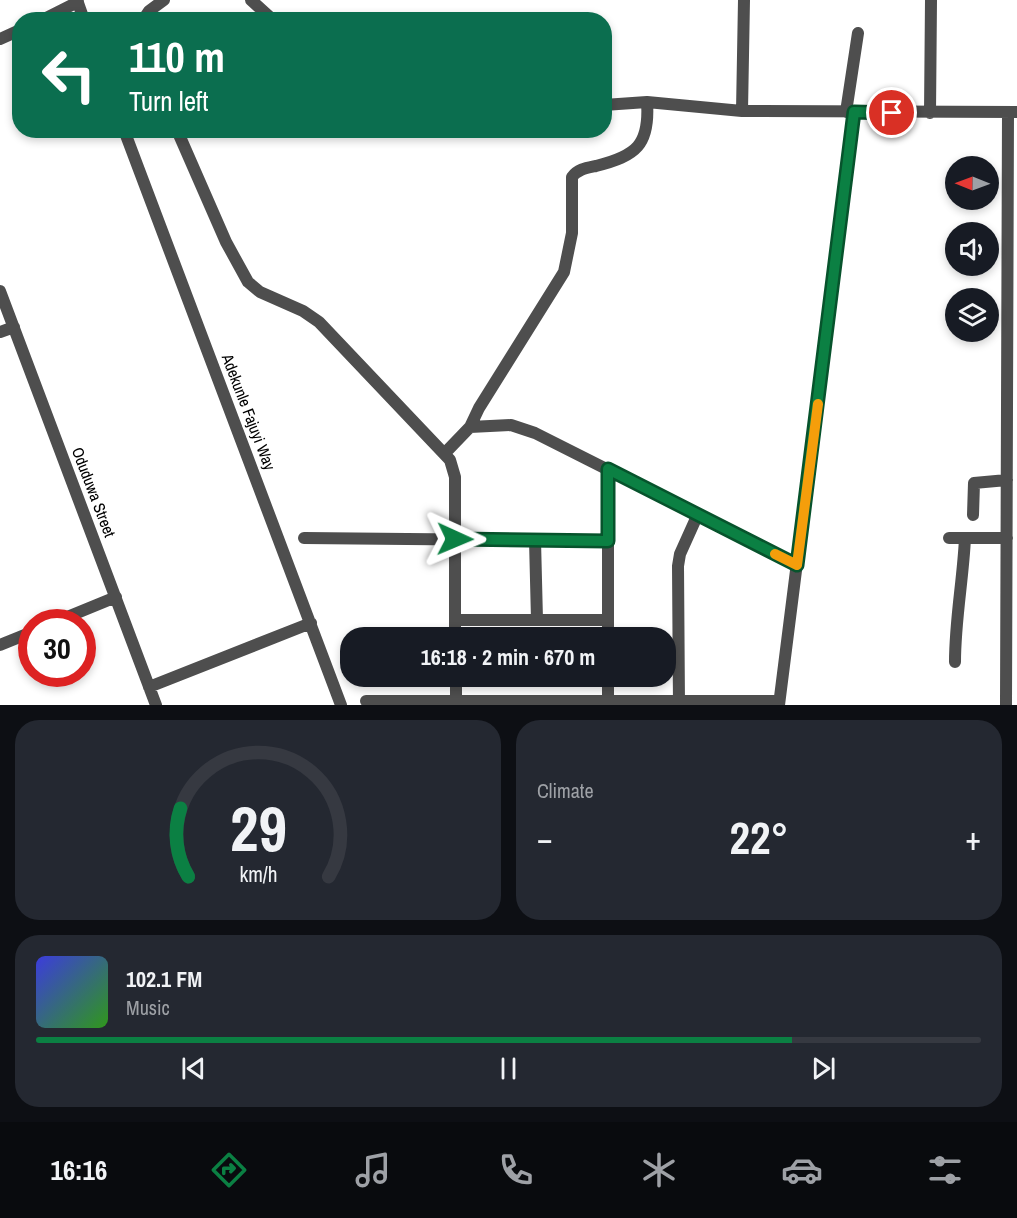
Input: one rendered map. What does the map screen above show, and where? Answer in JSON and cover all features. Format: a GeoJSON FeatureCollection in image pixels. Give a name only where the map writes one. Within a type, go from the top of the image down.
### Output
{"type":"FeatureCollection","features":[{"type":"Feature","properties":{"kind":"street"},"geometry":{"type":"LineString","coordinates":[[148,12],[164,0]]}},
{"type":"Feature","properties":{"kind":"street"},"geometry":{"type":"LineString","coordinates":[[251,0],[264,12]]}},
{"type":"Feature","properties":{"kind":"street"},"geometry":{"type":"LineString","coordinates":[[742,111],[744,0]]}},
{"type":"Feature","properties":{"kind":"street"},"geometry":{"type":"LineString","coordinates":[[930,114],[931,0]]}},
{"type":"Feature","properties":{"kind":"street"},"geometry":{"type":"LineString","coordinates":[[57,12],[78,1]]}},
{"type":"Feature","properties":{"kind":"street"},"geometry":{"type":"LineString","coordinates":[[366,701],[779,703],[858,33]]}},
{"type":"Feature","properties":{"kind":"street"},"geometry":{"type":"LineString","coordinates":[[445,453],[470,428],[479,408],[564,272],[572,233],[572,177],[577,171],[617,160],[635,150],[643,141],[648,120],[647,102]]}},
{"type":"Feature","properties":{"kind":"street"},"geometry":{"type":"LineString","coordinates":[[612,104],[647,102],[742,111],[930,114],[1013,112],[1011,487],[1007,538],[1012,635],[1006,705]]}},
{"type":"Feature","properties":{"kind":"street","name":"Adekunle Fajuyi Way"},"geometry":{"type":"LineString","coordinates":[[127,138],[341,705]]}},
{"type":"Feature","properties":{"kind":"street"},"geometry":{"type":"LineString","coordinates":[[180,138],[226,242],[248,282],[260,292],[303,311],[319,322],[445,453],[453,467],[455,477],[455,627]]}},
{"type":"Feature","properties":{"kind":"street","name":"Oduduwa Street"},"geometry":{"type":"LineString","coordinates":[[0,291],[156,705]]}},
{"type":"Feature","properties":{"kind":"street"},"geometry":{"type":"LineString","coordinates":[[0,332],[14,327]]}},
{"type":"Feature","properties":{"kind":"street"},"geometry":{"type":"LineString","coordinates":[[470,428],[511,424],[576,452],[797,565]]}},
{"type":"Feature","properties":{"kind":"street"},"geometry":{"type":"LineString","coordinates":[[608,469],[608,627]]}},
{"type":"Feature","properties":{"kind":"street"},"geometry":{"type":"LineString","coordinates":[[973,515],[974,483],[1011,487]]}},
{"type":"Feature","properties":{"kind":"street"},"geometry":{"type":"LineString","coordinates":[[679,702],[678,566],[680,554],[698,514]]}},
{"type":"Feature","properties":{"kind":"street"},"geometry":{"type":"LineString","coordinates":[[304,538],[608,541]]}},
{"type":"Feature","properties":{"kind":"street"},"geometry":{"type":"LineString","coordinates":[[949,538],[1007,538]]}},
{"type":"Feature","properties":{"kind":"street"},"geometry":{"type":"LineString","coordinates":[[955,662],[955,627],[962,590],[965,538]]}},
{"type":"Feature","properties":{"kind":"street"},"geometry":{"type":"LineString","coordinates":[[535,540],[537,620]]}},
{"type":"Feature","properties":{"kind":"street"},"geometry":{"type":"LineString","coordinates":[[87,609],[116,597]]}},
{"type":"Feature","properties":{"kind":"street"},"geometry":{"type":"LineString","coordinates":[[455,620],[608,620]]}},
{"type":"Feature","properties":{"kind":"street"},"geometry":{"type":"LineString","coordinates":[[149,687],[311,623]]}},
{"type":"Feature","properties":{"kind":"street"},"geometry":{"type":"LineString","coordinates":[[0,645],[18,638]]}},
{"type":"Feature","properties":{"kind":"street"},"geometry":{"type":"LineString","coordinates":[[608,687],[608,703]]}},
{"type":"Feature","properties":{"kind":"slow traffic"},"geometry":{"type":"LineString","coordinates":[[775,554],[797,565],[818,404]]}},
{"type":"Feature","properties":{"kind":"route"},"geometry":{"type":"LineString","coordinates":[[455,539],[608,541],[608,469],[797,565],[854,112],[892,113]]}}]}
